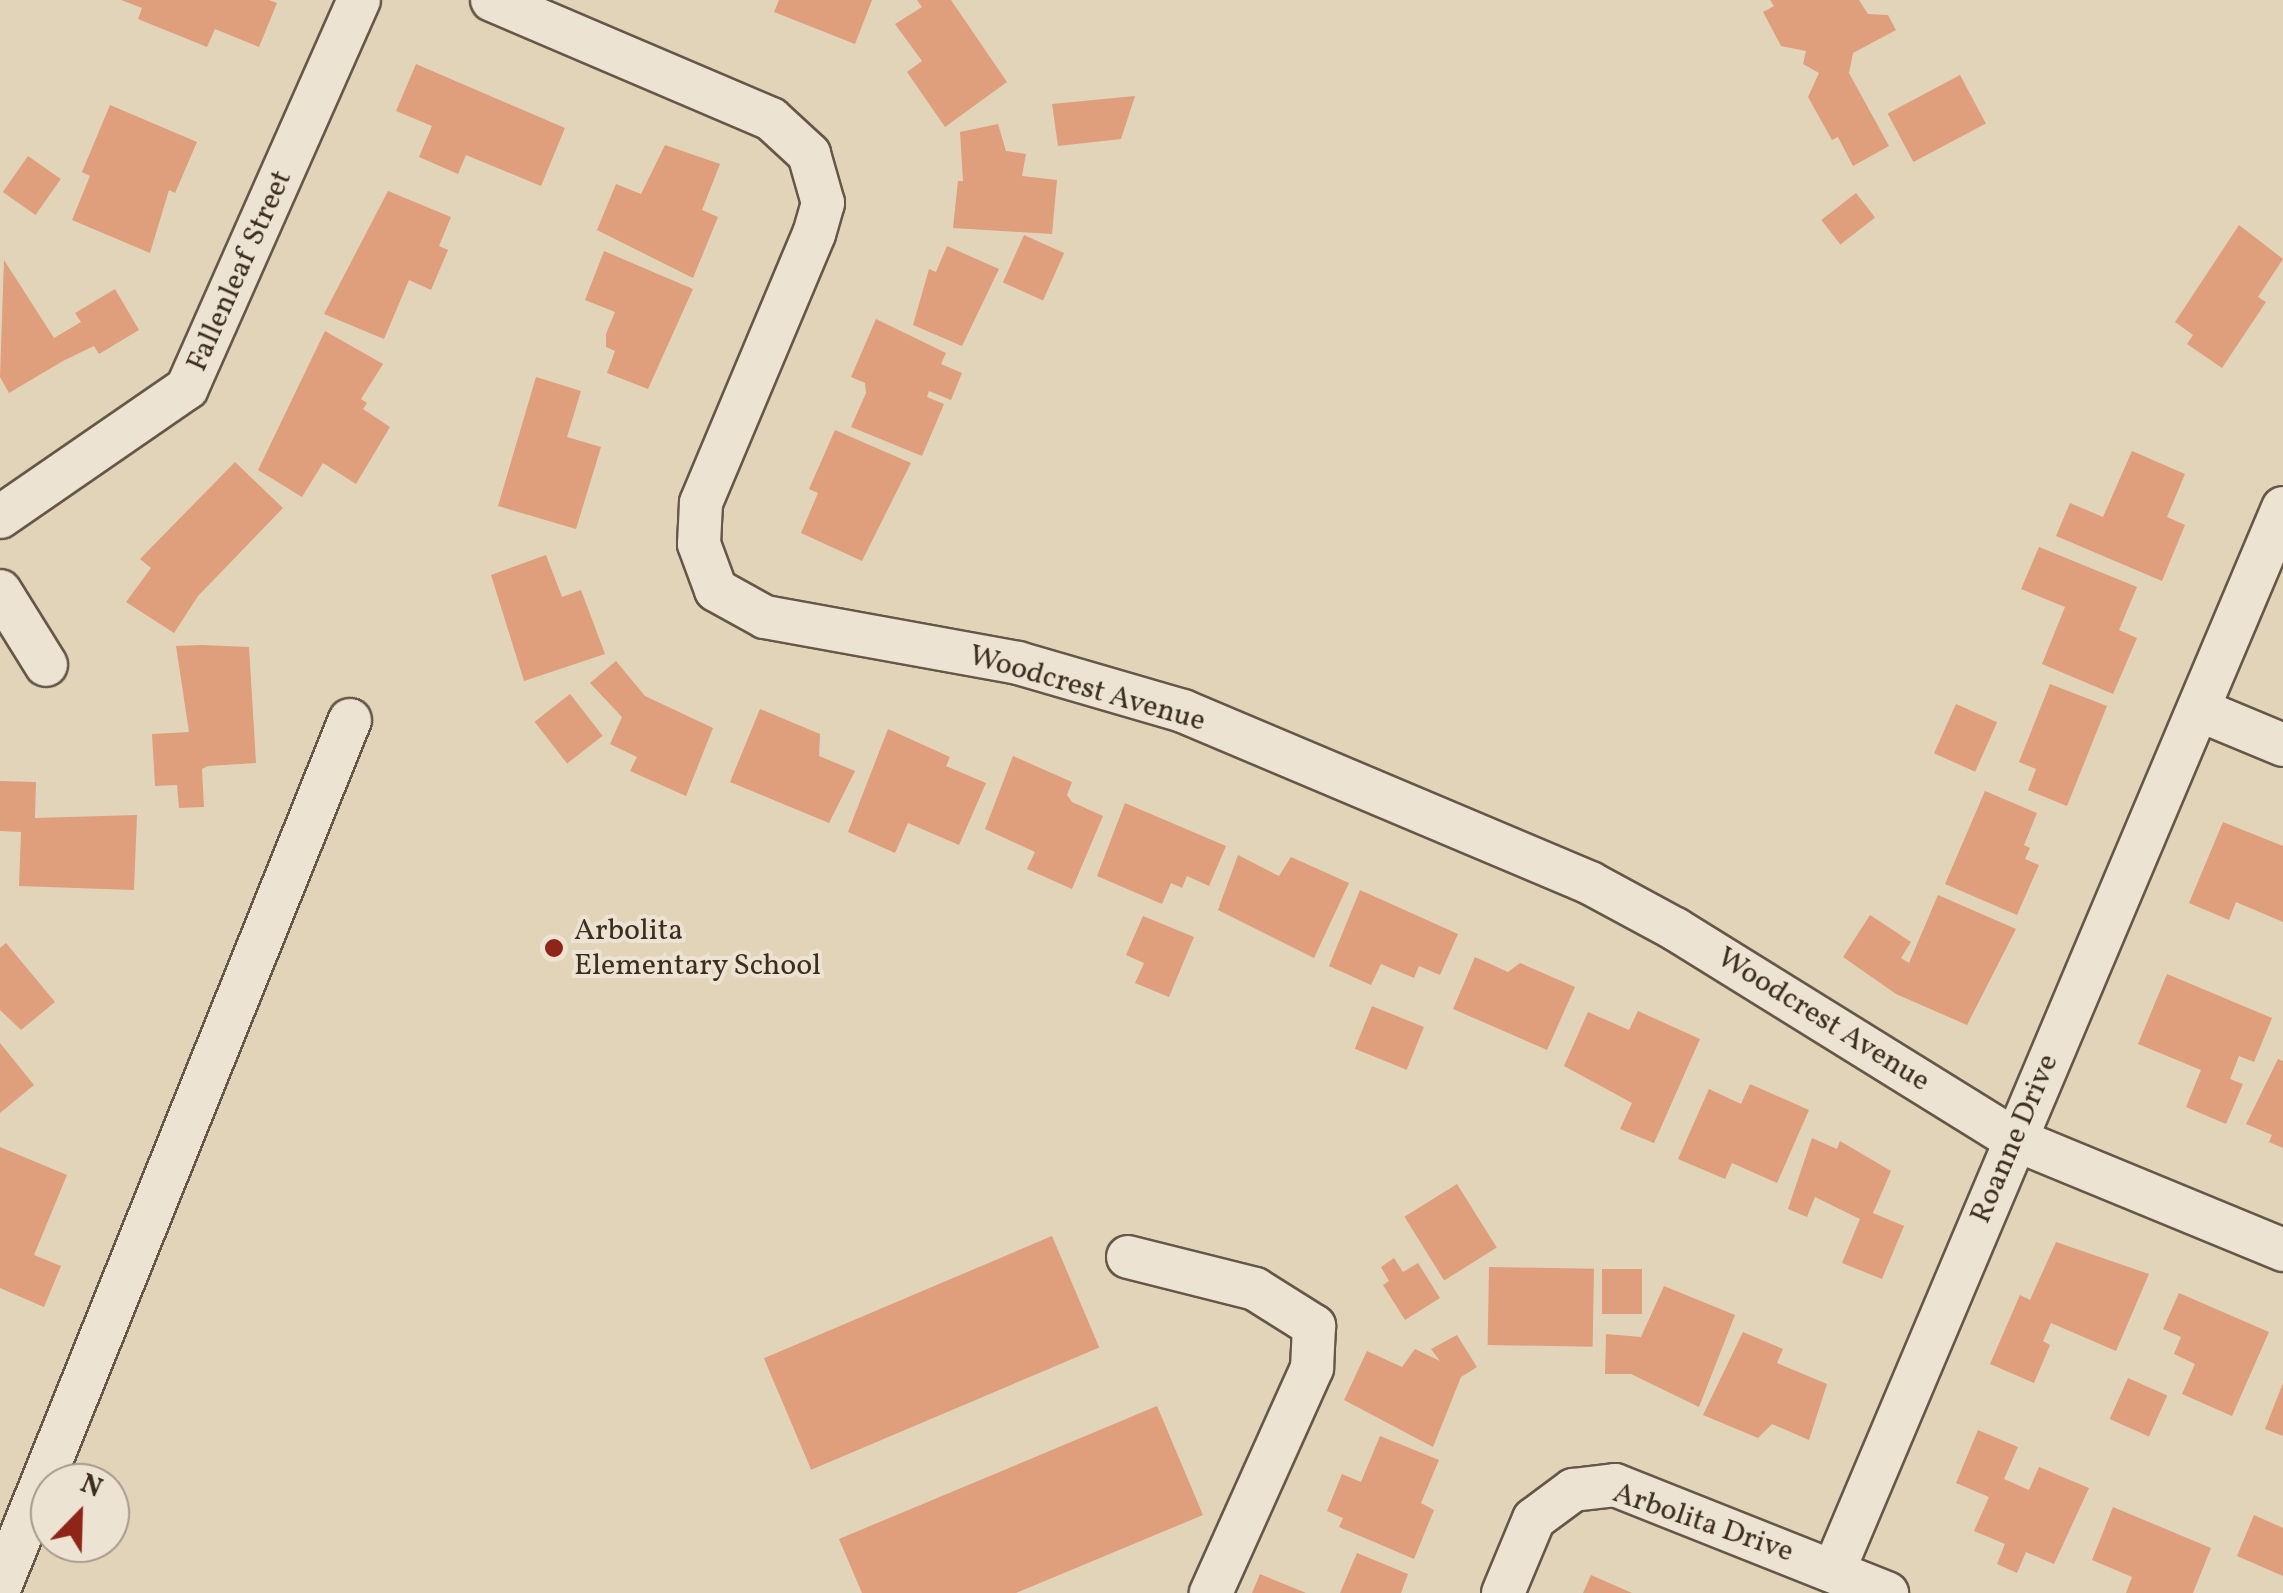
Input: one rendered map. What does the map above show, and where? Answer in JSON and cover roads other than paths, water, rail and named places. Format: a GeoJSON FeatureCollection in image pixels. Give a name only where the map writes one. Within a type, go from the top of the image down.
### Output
{"type":"FeatureCollection","features":[{"type":"Feature","properties":{"kind":"street","name":"Fallenleaf Street"},"geometry":{"type":"LineString","coordinates":[[0,516],[187,388],[360,0]]}},
{"type":"Feature","properties":{"kind":"street","name":"Woodcrest Avenue"},"geometry":{"type":"LineString","coordinates":[[492,0],[771,119],[809,154],[822,202],[814,234],[701,502],[699,544],[716,590],[765,617],[1018,663],[1183,710],[1590,884],[1675,928],[2014,1140],[2283,1250]]}},
{"type":"Feature","properties":{"kind":"street","name":"Roanne Drive"},"geometry":{"type":"LineString","coordinates":[[1834,1570],[2283,508]]}},
{"type":"Feature","properties":{"kind":"street"},"geometry":{"type":"LineString","coordinates":[[0,591],[46,665]]}},
{"type":"Feature","properties":{"kind":"street"},"geometry":{"type":"LineString","coordinates":[[2200,710],[2283,746]]}},
{"type":"Feature","properties":{"kind":"street"},"geometry":{"type":"LineString","coordinates":[[0,1587],[350,720]]}},
{"type":"Feature","properties":{"kind":"street"},"geometry":{"type":"LineString","coordinates":[[1128,1257],[1255,1289],[1314,1326],[1312,1368],[1211,1593]]}},
{"type":"Feature","properties":{"kind":"street","name":"Arbolita Drive"},"geometry":{"type":"LineString","coordinates":[[1502,1593],[1534,1520],[1573,1490],[1615,1485],[1887,1593]]}},
{"type":"Feature","properties":{"kind":"place","name":"Arbolita Elementary School"},"geometry":{"type":"Point","coordinates":[554,948]}}]}
